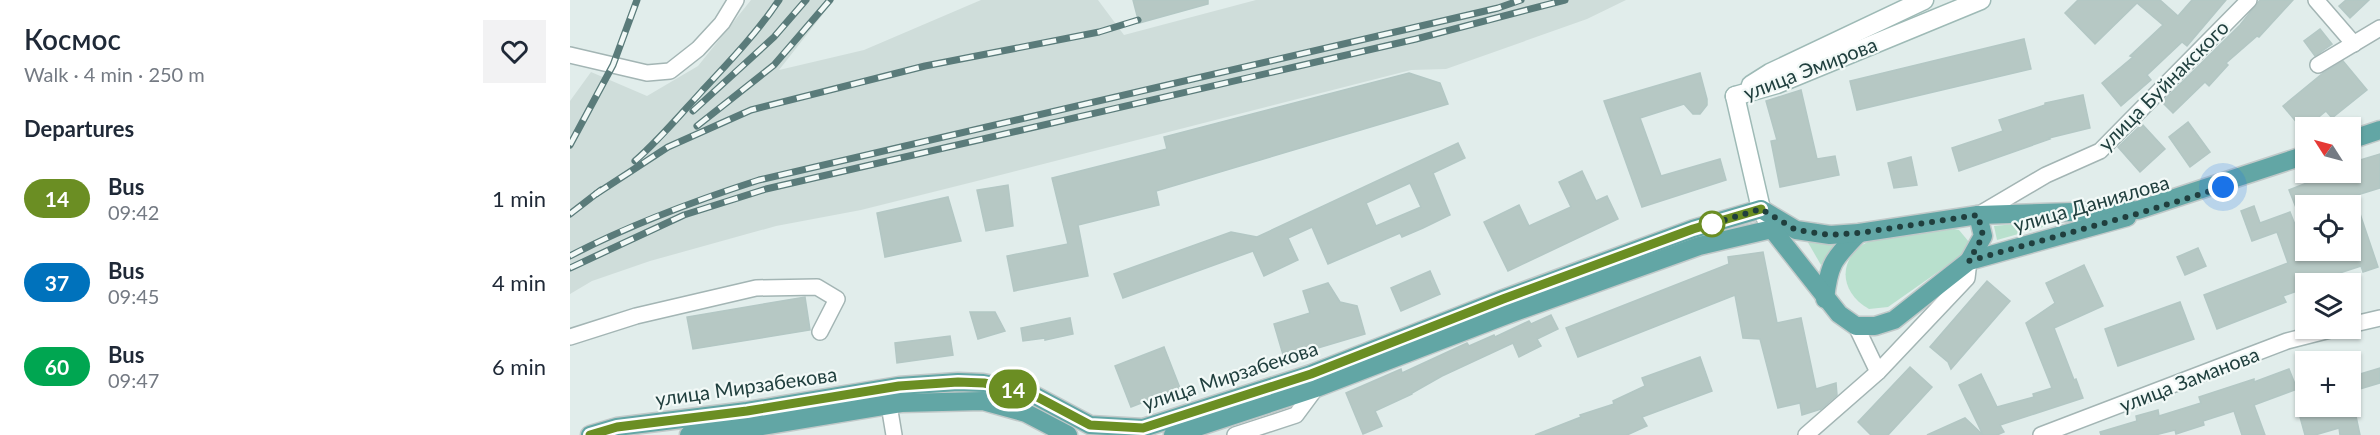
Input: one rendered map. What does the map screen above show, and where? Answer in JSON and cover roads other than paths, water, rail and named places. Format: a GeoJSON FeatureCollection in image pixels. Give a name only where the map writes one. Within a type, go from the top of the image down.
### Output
{"type":"FeatureCollection","features":[{"type":"Feature","properties":{"kind":"main road"},"geometry":{"type":"LineString","coordinates":[[2361,136],[2380,130]]}},
{"type":"Feature","properties":{"kind":"main road"},"geometry":{"type":"LineString","coordinates":[[2361,142],[2380,136]]}},
{"type":"Feature","properties":{"kind":"main road","name":"улица Даниялова"},"geometry":{"type":"LineString","coordinates":[[1761,209],[1796,230],[1830,235],[1859,233],[1978,215],[2138,210],[2295,159]]}},
{"type":"Feature","properties":{"kind":"main road","name":"улица Даниялова"},"geometry":{"type":"LineString","coordinates":[[1856,326],[1875,326],[1894,320],[1969,261],[2140,213],[2295,164]]}},
{"type":"Feature","properties":{"kind":"main road","name":"улица Мирзабекова"},"geometry":{"type":"LineString","coordinates":[[590,435],[617,427],[747,411],[899,386],[958,382],[984,383],[1028,392],[1090,425],[1143,428],[1313,381],[1503,299],[1693,229],[1761,209]]}},
{"type":"Feature","properties":{"kind":"main road"},"geometry":{"type":"LineString","coordinates":[[1969,261],[1983,236],[1978,215]]}},
{"type":"Feature","properties":{"kind":"main road"},"geometry":{"type":"LineString","coordinates":[[1772,229],[1825,299],[1839,314],[1856,326]]}},
{"type":"Feature","properties":{"kind":"main road","name":"улица Мирзабекова"},"geometry":{"type":"LineString","coordinates":[[1173,435],[1313,381],[1688,250],[1772,229]]}},
{"type":"Feature","properties":{"kind":"main road"},"geometry":{"type":"LineString","coordinates":[[1825,299],[1828,271],[1839,254],[1859,233]]}},
{"type":"Feature","properties":{"kind":"main road","name":"улица Мирзабекова"},"geometry":{"type":"LineString","coordinates":[[689,435],[749,431],[889,405],[983,401],[1026,413],[1068,435]]}},
{"type":"Feature","properties":{"kind":"street"},"geometry":{"type":"LineString","coordinates":[[570,55],[646,73],[670,71],[698,49],[722,23],[736,0]]}},
{"type":"Feature","properties":{"kind":"street","name":"улица Эмирова"},"geometry":{"type":"LineString","coordinates":[[1735,96],[1770,73],[1924,0]]}},
{"type":"Feature","properties":{"kind":"street","name":"улица Эмирова"},"geometry":{"type":"LineString","coordinates":[[1735,96],[1777,84],[1981,0]]}},
{"type":"Feature","properties":{"kind":"street","name":"улица Буйнакского"},"geometry":{"type":"LineString","coordinates":[[1978,215],[2046,175],[2100,151],[2249,0]]}},
{"type":"Feature","properties":{"kind":"street"},"geometry":{"type":"LineString","coordinates":[[2316,0],[2354,44]]}},
{"type":"Feature","properties":{"kind":"street"},"geometry":{"type":"LineString","coordinates":[[2318,65],[2380,28]]}},
{"type":"Feature","properties":{"kind":"street"},"geometry":{"type":"LineString","coordinates":[[1735,96],[1761,209],[1772,229]]}},
{"type":"Feature","properties":{"kind":"street"},"geometry":{"type":"LineString","coordinates":[[1806,435],[1878,372],[1967,278],[1969,261]]}},
{"type":"Feature","properties":{"kind":"street"},"geometry":{"type":"LineString","coordinates":[[570,337],[636,316],[756,288],[817,287],[837,299],[820,332]]}},
{"type":"Feature","properties":{"kind":"street"},"geometry":{"type":"LineString","coordinates":[[2361,323],[2380,318]]}},
{"type":"Feature","properties":{"kind":"street"},"geometry":{"type":"LineString","coordinates":[[1856,326],[1878,372]]}},
{"type":"Feature","properties":{"kind":"street","name":"улица Заманова"},"geometry":{"type":"LineString","coordinates":[[2041,435],[2295,339]]}},
{"type":"Feature","properties":{"kind":"street"},"geometry":{"type":"LineString","coordinates":[[1235,435],[1296,415],[1313,381]]}},
{"type":"Feature","properties":{"kind":"street"},"geometry":{"type":"LineString","coordinates":[[889,405],[894,435]]}},
{"type":"Feature","properties":{"kind":"railway"},"geometry":{"type":"LineString","coordinates":[[570,145],[613,65],[637,0]]}},
{"type":"Feature","properties":{"kind":"railway"},"geometry":{"type":"LineString","coordinates":[[635,161],[732,58],[779,0]]}},
{"type":"Feature","properties":{"kind":"railway"},"geometry":{"type":"LineString","coordinates":[[693,111],[774,37],[806,0]]}},
{"type":"Feature","properties":{"kind":"railway"},"geometry":{"type":"LineString","coordinates":[[697,126],[774,65],[830,0]]}},
{"type":"Feature","properties":{"kind":"railway"},"geometry":{"type":"LineString","coordinates":[[570,256],[663,214],[759,180],[1498,8],[1521,0]]}},
{"type":"Feature","properties":{"kind":"railway"},"geometry":{"type":"LineString","coordinates":[[570,268],[684,215],[766,189],[1416,39],[1565,0]]}},
{"type":"Feature","properties":{"kind":"railway"},"geometry":{"type":"LineString","coordinates":[[596,194],[668,147],[751,110],[925,66],[1099,32],[1138,20]]}},
{"type":"Feature","properties":{"kind":"railway"},"geometry":{"type":"LineString","coordinates":[[570,214],[601,190]]}}]}
